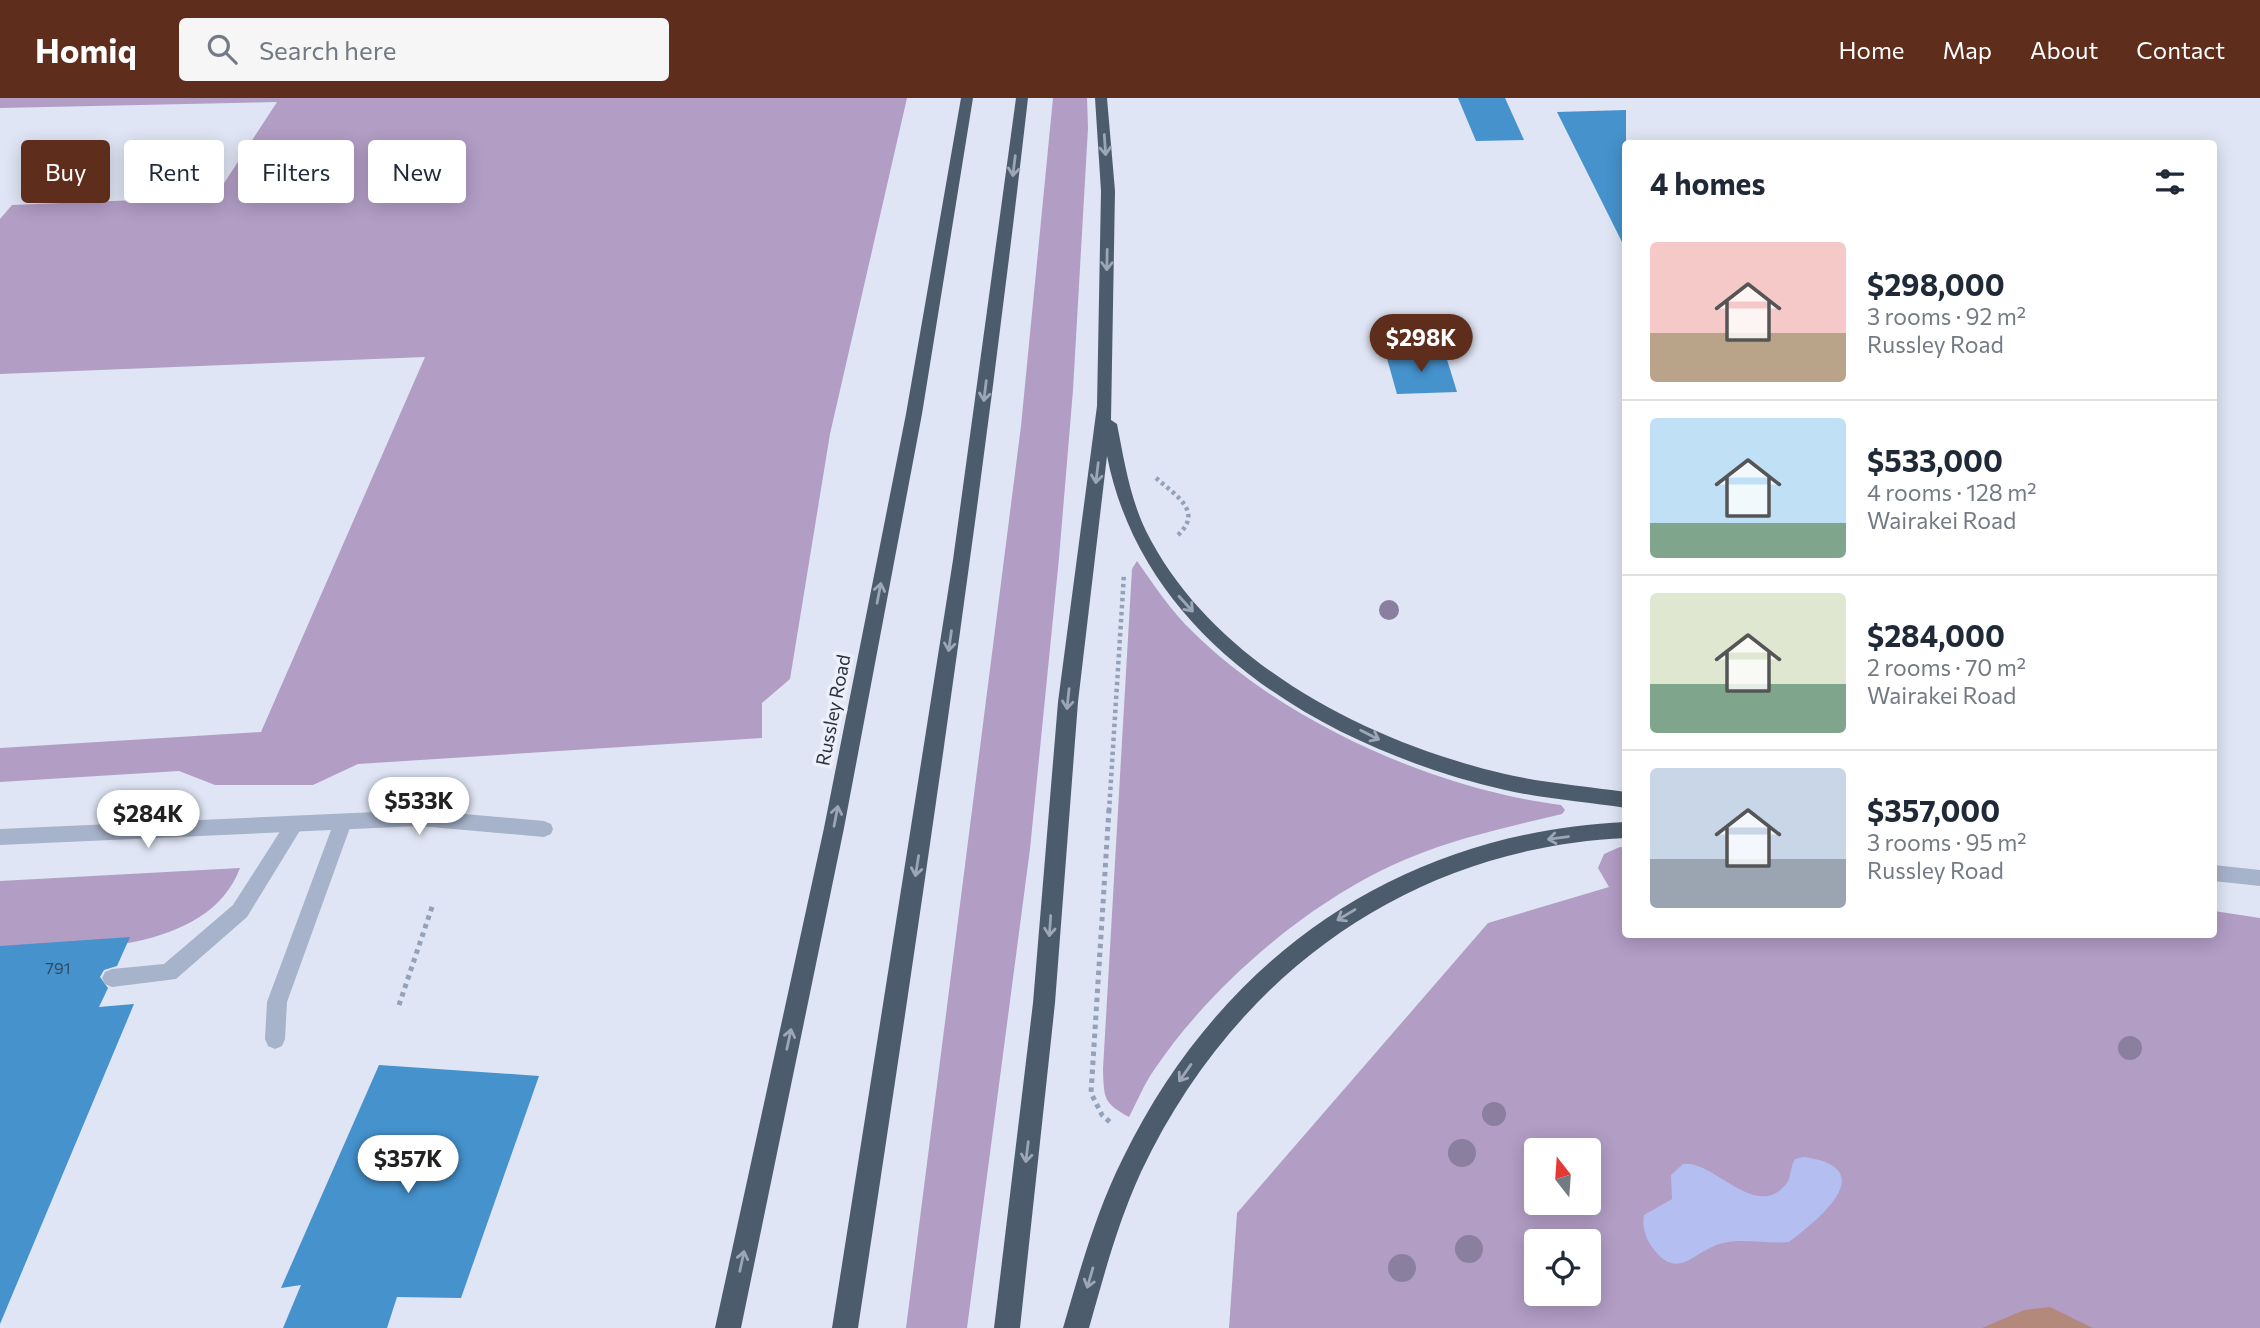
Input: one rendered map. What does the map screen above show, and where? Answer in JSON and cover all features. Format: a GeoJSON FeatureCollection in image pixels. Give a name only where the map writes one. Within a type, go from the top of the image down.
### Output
{"type":"FeatureCollection","features":[{"type":"Feature","properties":{"kind":"highway","name":"Russley Road"},"geometry":{"type":"LineString","coordinates":[[728,1328],[834,828],[914,414],[967,98]]}},
{"type":"Feature","properties":{"kind":"highway"},"geometry":{"type":"LineString","coordinates":[[845,1328],[925,814],[982,417],[1022,98]]}},
{"type":"Feature","properties":{"kind":"highway"},"geometry":{"type":"LineString","coordinates":[[1007,1328],[1044,1003],[1068,702],[1105,406],[1108,191],[1101,98]]}},
{"type":"Feature","properties":{"kind":"highway"},"geometry":{"type":"LineString","coordinates":[[1105,406],[1119,475],[1132,518],[1147,549],[1180,599],[1215,635],[1258,670],[1308,704],[1391,746],[1504,782],[1622,799]]}},
{"type":"Feature","properties":{"kind":"highway"},"geometry":{"type":"LineString","coordinates":[[1076,1328],[1102,1237],[1140,1143],[1215,1029],[1266,975],[1324,928],[1389,890],[1462,860],[1536,840],[1622,830]]}},
{"type":"Feature","properties":{"kind":"street"},"geometry":{"type":"LineString","coordinates":[[0,837],[419,818],[544,829]]}},
{"type":"Feature","properties":{"kind":"street"},"geometry":{"type":"LineString","coordinates":[[275,1039],[277,1002],[343,822]]}},
{"type":"Feature","properties":{"kind":"street"},"geometry":{"type":"LineString","coordinates":[[112,978],[169,973],[199,949],[240,911],[295,824]]}},
{"type":"Feature","properties":{"kind":"street"},"geometry":{"type":"LineString","coordinates":[[2217,873],[2260,877]]}},
{"type":"Feature","properties":{"kind":"path"},"geometry":{"type":"LineString","coordinates":[[1117,1129],[1102,1115],[1091,1093],[1124,568]]}},
{"type":"Feature","properties":{"kind":"path"},"geometry":{"type":"LineString","coordinates":[[399,1005],[433,904]]}},
{"type":"Feature","properties":{"kind":"shaded area"},"geometry":{"type":"Polygon","coordinates":[[[0,98],[907,98],[830,434],[790,679],[762,703],[762,738],[358,764],[313,785],[215,785],[179,771],[0,782],[0,748],[261,732],[425,357],[0,374],[0,219],[12,205],[124,201],[124,203],[224,203],[224,183],[238,162],[238,203],[354,203],[354,140],[252,140],[277,102],[0,108],[0,98]]]}},
{"type":"Feature","properties":{"kind":"shaded area"},"geometry":{"type":"Polygon","coordinates":[[[1053,98],[1087,98],[1088,128],[1073,390],[1030,849],[967,1328],[906,1328],[1021,426],[1053,98]]]}},
{"type":"Feature","properties":{"kind":"shaded area"},"geometry":{"type":"Polygon","coordinates":[[[1137,561],[1170,607],[1193,632],[1230,665],[1271,695],[1316,722],[1413,767],[1512,797],[1561,805],[1565,810],[1562,814],[1465,838],[1409,858],[1336,896],[1301,920],[1267,947],[1205,1006],[1154,1070],[1129,1117],[1114,1108],[1107,1099],[1103,1069],[1132,569],[1137,561]]]}},
{"type":"Feature","properties":{"kind":"shaded area"},"geometry":{"type":"Polygon","coordinates":[[[1622,847],[1622,938],[2217,938],[2217,911],[2260,918],[2260,1328],[1229,1328],[1237,1213],[1488,923],[1609,887],[1598,868],[1604,854],[1622,847]]]}},
{"type":"Feature","properties":{"kind":"shaded area"},"geometry":{"type":"Polygon","coordinates":[[[240,868],[224,896],[200,917],[170,932],[136,942],[100,948],[0,955],[0,881],[240,868]]]}},
{"type":"Feature","properties":{"kind":"shaded area"},"geometry":{"type":"Polygon","coordinates":[[[2050,1307],[2093,1328],[1982,1328],[2024,1310],[2050,1307]]]}},
{"type":"Feature","properties":{"kind":"sand"},"geometry":{"type":"Polygon","coordinates":[[[1804,1157],[1827,1163],[1839,1171],[1842,1182],[1829,1207],[1789,1242],[1723,1243],[1679,1264],[1661,1258],[1646,1236],[1644,1215],[1672,1199],[1671,1175],[1683,1164],[1708,1170],[1748,1193],[1761,1196],[1774,1194],[1786,1184],[1795,1159],[1804,1157]]]}},
{"type":"Feature","properties":{"kind":"building"},"geometry":{"type":"Polygon","coordinates":[[[1458,98],[1505,98],[1524,140],[1476,141],[1458,98]]]}},
{"type":"Feature","properties":{"kind":"building"},"geometry":{"type":"Polygon","coordinates":[[[1626,110],[1626,140],[1622,140],[1622,242],[1557,112],[1626,110]]]}},
{"type":"Feature","properties":{"kind":"building"},"geometry":{"type":"Polygon","coordinates":[[[1445,353],[1457,392],[1397,394],[1386,355],[1445,353]]]}},
{"type":"Feature","properties":{"kind":"building"},"geometry":{"type":"Polygon","coordinates":[[[130,937],[117,966],[104,970],[100,977],[108,988],[99,1007],[134,1004],[0,1324],[0,946],[130,937]]]}},
{"type":"Feature","properties":{"kind":"building"},"geometry":{"type":"Polygon","coordinates":[[[379,1065],[539,1076],[461,1298],[397,1297],[387,1328],[283,1328],[301,1285],[281,1288],[379,1065]]]}}]}
